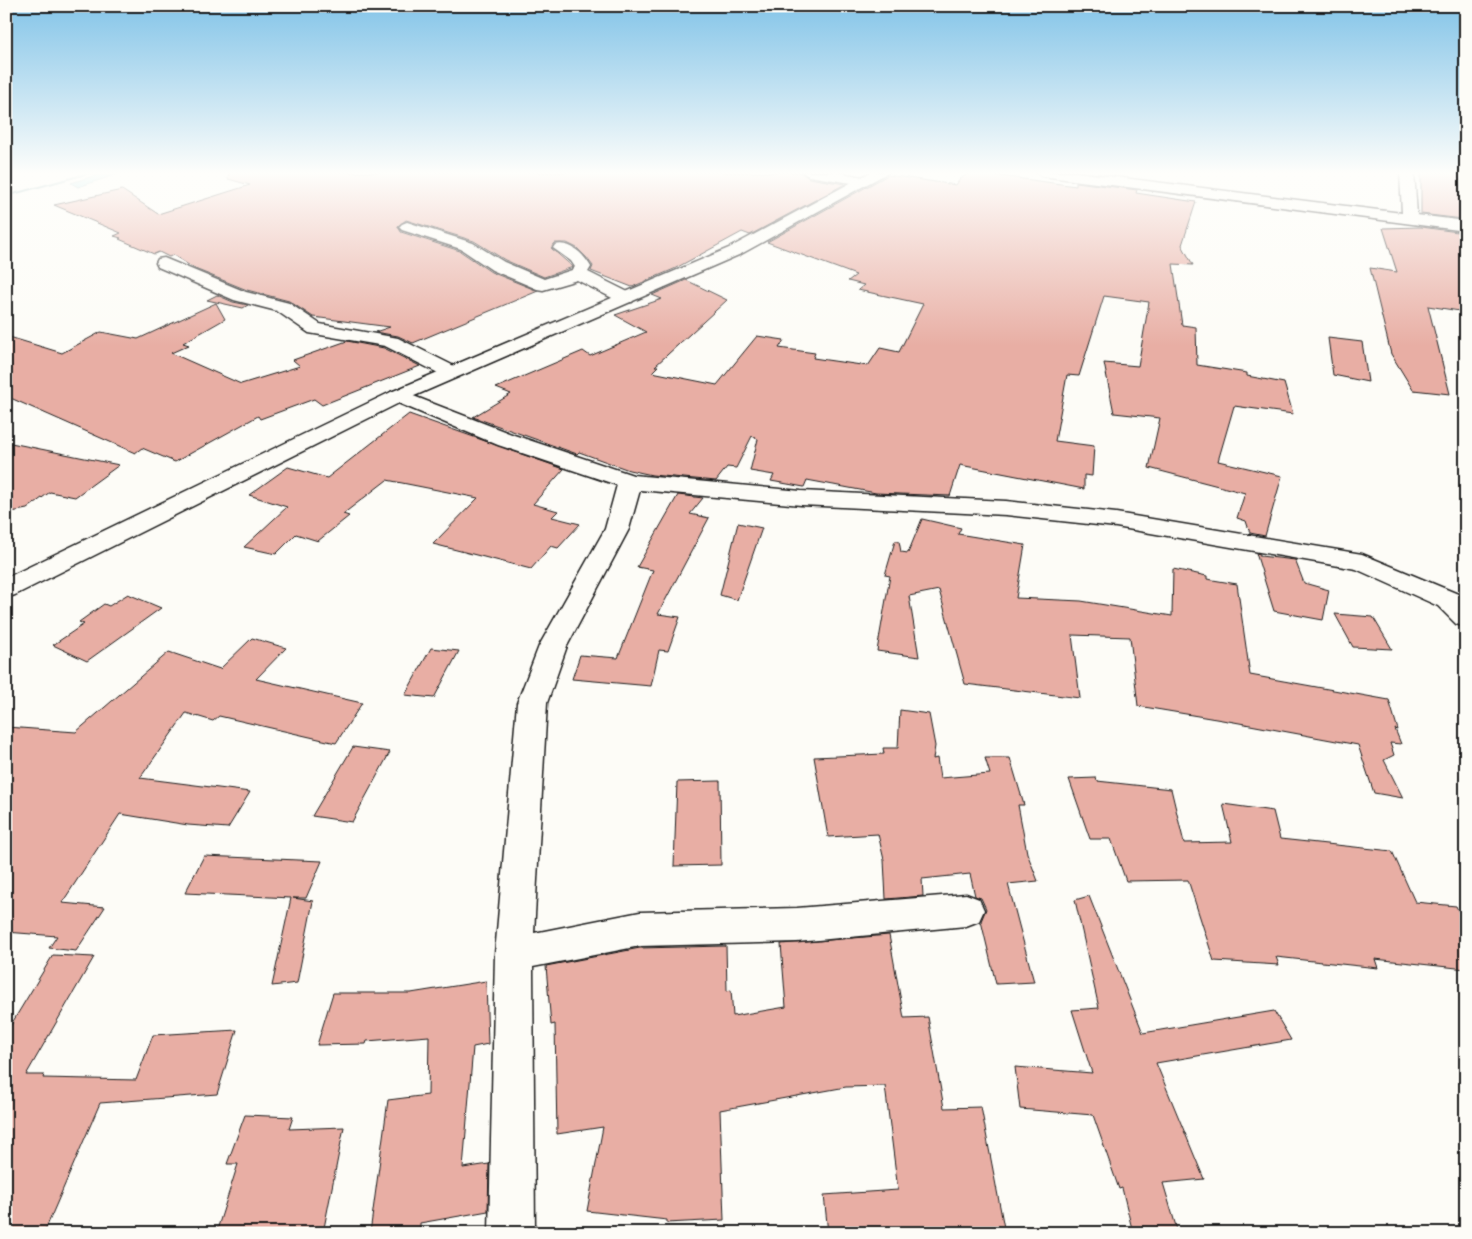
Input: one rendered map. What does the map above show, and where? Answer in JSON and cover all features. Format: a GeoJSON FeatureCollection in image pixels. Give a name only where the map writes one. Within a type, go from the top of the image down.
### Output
{"type":"FeatureCollection","features":[{"type":"Feature","properties":{"kind":"street"},"geometry":{"type":"LineString","coordinates":[[416,230],[467,246],[498,266],[543,285],[578,274],[583,267],[578,258],[561,248]]}},
{"type":"Feature","properties":{"kind":"street"},"geometry":{"type":"LineString","coordinates":[[6,589],[398,396],[735,251],[774,230]]}},
{"type":"Feature","properties":{"kind":"street"},"geometry":{"type":"LineString","coordinates":[[164,263],[240,296],[283,308],[316,329],[391,342],[451,372]]}},
{"type":"Feature","properties":{"kind":"street"},"geometry":{"type":"LineString","coordinates":[[578,274],[626,298]]}},
{"type":"Feature","properties":{"kind":"street"},"geometry":{"type":"LineString","coordinates":[[398,396],[506,440],[630,482],[801,498],[1006,508],[1116,520],[1362,562],[1448,600],[1466,618]]}},
{"type":"Feature","properties":{"kind":"street"},"geometry":{"type":"LineString","coordinates":[[512,1233],[514,954],[532,704],[553,646],[617,529],[630,482]]}},
{"type":"Feature","properties":{"kind":"street"},"geometry":{"type":"LineString","coordinates":[[514,954],[640,929],[798,925],[966,910]]}},
{"type":"Feature","properties":{"kind":"building"},"geometry":{"type":"Polygon","coordinates":[[[113,230],[400,230],[401,232],[460,251],[491,272],[538,291],[413,343],[398,336],[375,332],[390,327],[313,317],[289,301],[247,290],[195,269],[173,255],[169,257],[159,252],[154,254],[114,236],[121,233],[113,230]]]}},
{"type":"Feature","properties":{"kind":"building"},"geometry":{"type":"Polygon","coordinates":[[[438,230],[760,230],[750,235],[742,232],[674,269],[632,287],[591,271],[593,266],[586,257],[577,248],[567,243],[555,243],[551,248],[573,267],[544,277],[505,260],[474,241],[438,230]]]}},
{"type":"Feature","properties":{"kind":"building"},"geometry":{"type":"Polygon","coordinates":[[[789,230],[1187,230],[1182,245],[1193,265],[1173,264],[1182,325],[1196,327],[1197,365],[1247,373],[1247,376],[1284,383],[1293,414],[1234,406],[1218,461],[1282,476],[1265,536],[1250,533],[1246,521],[1237,518],[1245,493],[1149,468],[1160,418],[1114,413],[1104,363],[1138,366],[1149,302],[1104,296],[1079,376],[1067,375],[1055,441],[1094,446],[1092,476],[1084,475],[1084,489],[960,465],[950,496],[876,493],[807,480],[804,487],[771,481],[774,475],[750,471],[758,439],[752,436],[736,468],[727,467],[716,481],[652,475],[629,470],[579,452],[577,454],[473,417],[511,394],[496,388],[583,351],[590,356],[646,332],[615,315],[662,299],[652,295],[686,280],[727,300],[655,366],[658,366],[652,372],[717,385],[757,336],[784,340],[779,348],[815,353],[813,358],[868,366],[880,348],[899,352],[923,304],[858,290],[864,285],[848,281],[856,275],[767,242],[789,230]]]}},
{"type":"Feature","properties":{"kind":"building"},"geometry":{"type":"Polygon","coordinates":[[[1384,230],[1442,230],[1465,233],[1466,312],[1428,306],[1450,394],[1413,390],[1391,354],[1370,268],[1397,272],[1384,230]]]}},
{"type":"Feature","properties":{"kind":"building"},"geometry":{"type":"Polygon","coordinates":[[[217,295],[233,302],[248,305],[243,308],[207,300],[217,295]]]}},
{"type":"Feature","properties":{"kind":"building"},"geometry":{"type":"Polygon","coordinates":[[[216,303],[225,319],[183,343],[189,345],[171,353],[241,384],[300,366],[293,360],[347,341],[384,348],[420,366],[322,405],[314,399],[260,419],[258,416],[175,462],[142,448],[135,453],[6,396],[6,336],[62,353],[101,332],[138,339],[216,303]]]}},
{"type":"Feature","properties":{"kind":"building"},"geometry":{"type":"Polygon","coordinates":[[[1328,338],[1362,342],[1368,382],[1333,375],[1328,338]]]}},
{"type":"Feature","properties":{"kind":"building"},"geometry":{"type":"Polygon","coordinates":[[[409,414],[564,469],[533,504],[558,511],[552,517],[580,524],[558,548],[551,546],[531,569],[433,544],[478,498],[387,480],[343,514],[349,516],[318,541],[296,534],[276,554],[244,547],[287,507],[249,495],[288,467],[327,478],[409,414]]]}},
{"type":"Feature","properties":{"kind":"building"},"geometry":{"type":"Polygon","coordinates":[[[6,442],[119,465],[75,497],[50,492],[27,509],[6,513],[6,442]]]}},
{"type":"Feature","properties":{"kind":"building"},"geometry":{"type":"Polygon","coordinates":[[[678,495],[703,498],[690,514],[709,518],[658,614],[680,617],[668,651],[659,650],[651,686],[572,679],[580,655],[618,658],[653,570],[637,567],[678,495]]]}},
{"type":"Feature","properties":{"kind":"building"},"geometry":{"type":"Polygon","coordinates":[[[922,519],[961,528],[958,534],[1025,545],[1016,598],[1081,601],[1172,616],[1173,569],[1207,576],[1207,579],[1237,584],[1250,675],[1389,700],[1398,730],[1395,729],[1401,744],[1390,743],[1394,755],[1384,760],[1403,798],[1374,793],[1358,745],[1138,706],[1130,637],[1072,635],[1080,698],[965,684],[939,590],[909,596],[919,657],[877,651],[890,576],[885,575],[895,541],[899,541],[901,552],[908,553],[922,519]]]}},
{"type":"Feature","properties":{"kind":"building"},"geometry":{"type":"Polygon","coordinates":[[[738,523],[762,528],[737,600],[720,595],[738,523]]]}},
{"type":"Feature","properties":{"kind":"building"},"geometry":{"type":"Polygon","coordinates":[[[1256,553],[1260,554],[1260,556],[1295,560],[1304,583],[1329,590],[1323,620],[1274,611],[1256,553]]]}},
{"type":"Feature","properties":{"kind":"building"},"geometry":{"type":"Polygon","coordinates":[[[128,594],[161,608],[87,661],[53,645],[84,624],[79,622],[104,604],[109,606],[128,594]]]}},
{"type":"Feature","properties":{"kind":"building"},"geometry":{"type":"Polygon","coordinates":[[[1335,614],[1373,617],[1392,649],[1353,647],[1335,614]]]}},
{"type":"Feature","properties":{"kind":"building"},"geometry":{"type":"Polygon","coordinates":[[[252,638],[286,648],[256,679],[362,703],[336,743],[219,716],[213,721],[186,713],[140,778],[250,792],[228,828],[188,825],[120,814],[62,903],[105,907],[76,951],[49,948],[57,936],[6,932],[6,727],[76,732],[169,652],[220,669],[252,638]]]}},
{"type":"Feature","properties":{"kind":"building"},"geometry":{"type":"Polygon","coordinates":[[[431,648],[459,651],[434,698],[405,695],[431,648]]]}},
{"type":"Feature","properties":{"kind":"building"},"geometry":{"type":"Polygon","coordinates":[[[900,710],[929,714],[935,746],[933,759],[937,758],[940,778],[990,774],[985,758],[1010,758],[1024,805],[1018,805],[1027,853],[1038,881],[1008,884],[1034,982],[996,984],[981,921],[986,909],[981,898],[975,896],[970,874],[922,879],[923,896],[886,899],[884,860],[878,834],[828,837],[814,757],[884,754],[883,748],[898,748],[900,710]]]}},
{"type":"Feature","properties":{"kind":"building"},"geometry":{"type":"Polygon","coordinates":[[[353,747],[390,752],[352,822],[312,816],[353,747]]]}},
{"type":"Feature","properties":{"kind":"building"},"geometry":{"type":"Polygon","coordinates":[[[1096,778],[1097,781],[1171,789],[1184,843],[1232,842],[1223,804],[1273,811],[1280,839],[1392,851],[1415,902],[1456,906],[1466,926],[1466,969],[1375,959],[1378,968],[1276,957],[1279,965],[1214,961],[1188,880],[1126,881],[1111,839],[1090,839],[1069,779],[1096,778]]]}},
{"type":"Feature","properties":{"kind":"building"},"geometry":{"type":"Polygon","coordinates":[[[720,781],[721,865],[674,866],[677,782],[720,781]]]}},
{"type":"Feature","properties":{"kind":"building"},"geometry":{"type":"Polygon","coordinates":[[[204,856],[322,861],[306,898],[293,898],[313,901],[297,983],[272,986],[291,898],[185,893],[204,856]]]}},
{"type":"Feature","properties":{"kind":"building"},"geometry":{"type":"Polygon","coordinates":[[[1089,896],[1143,1033],[1274,1011],[1291,1040],[1156,1063],[1204,1179],[1163,1183],[1178,1233],[1133,1233],[1122,1188],[1119,1189],[1093,1115],[1020,1109],[1015,1067],[1092,1073],[1072,1010],[1099,1008],[1075,900],[1089,896]]]}},
{"type":"Feature","properties":{"kind":"building"},"geometry":{"type":"Polygon","coordinates":[[[889,935],[904,1018],[928,1017],[944,1108],[981,1107],[1005,1233],[828,1233],[824,1195],[898,1190],[885,1086],[846,1087],[720,1110],[724,1220],[667,1223],[667,1220],[587,1211],[603,1127],[557,1134],[555,1024],[551,1025],[546,966],[640,948],[726,946],[727,991],[731,990],[733,1016],[786,1007],[781,944],[889,935]]]}},
{"type":"Feature","properties":{"kind":"building"},"geometry":{"type":"Polygon","coordinates":[[[53,955],[94,957],[26,1075],[44,1075],[43,1078],[136,1080],[153,1035],[237,1030],[217,1094],[100,1103],[44,1233],[6,1233],[6,1033],[53,955]]]}},
{"type":"Feature","properties":{"kind":"building"},"geometry":{"type":"Polygon","coordinates":[[[486,981],[488,1044],[473,1047],[463,1168],[489,1164],[488,1211],[420,1223],[420,1229],[370,1233],[388,1100],[428,1095],[429,1036],[367,1041],[366,1044],[317,1045],[333,993],[411,993],[486,981]]]}},
{"type":"Feature","properties":{"kind":"building"},"geometry":{"type":"Polygon","coordinates":[[[245,1115],[293,1117],[289,1129],[344,1127],[323,1233],[216,1233],[238,1164],[227,1164],[245,1115]]]}}]}
